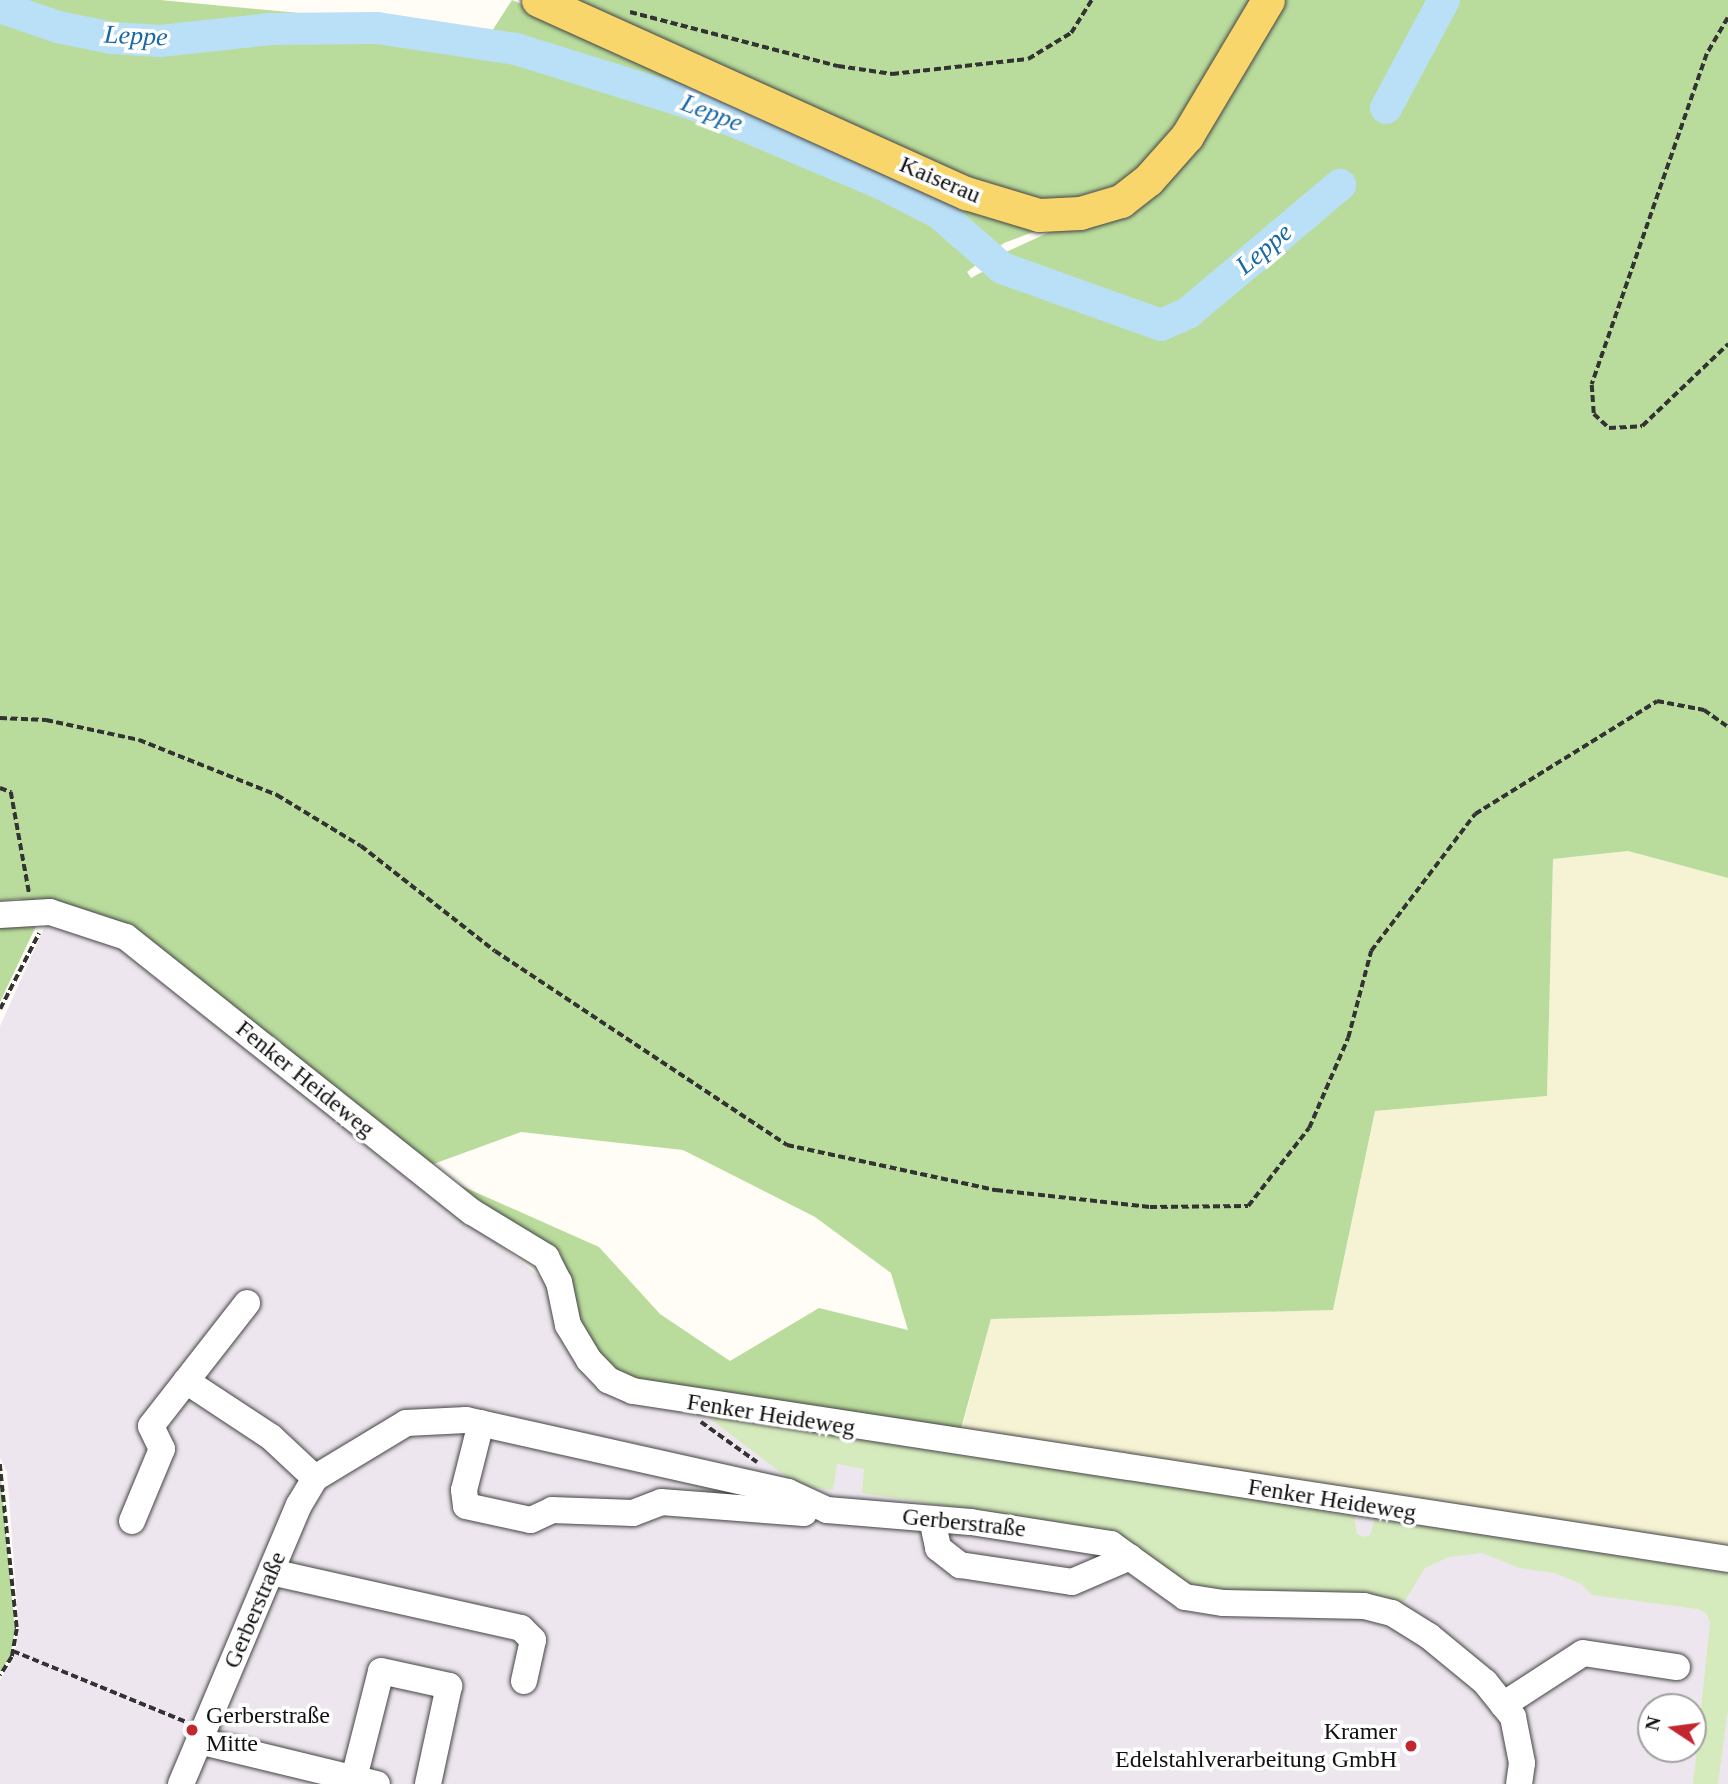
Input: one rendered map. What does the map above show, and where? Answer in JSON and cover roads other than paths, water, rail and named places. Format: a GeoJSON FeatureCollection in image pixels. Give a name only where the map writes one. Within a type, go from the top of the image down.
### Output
{"type":"FeatureCollection","features":[{"type":"Feature","properties":{"kind":"main road","name":"Kaiserau"},"geometry":{"type":"LineString","coordinates":[[538,0],[966,192],[1039,215],[1080,213],[1121,201],[1148,180],[1187,136],[1268,0]]}},
{"type":"Feature","properties":{"kind":"street","name":"Fenker Heideweg"},"geometry":{"type":"LineString","coordinates":[[0,915],[44,913],[126,937],[472,1212],[546,1257],[559,1282],[568,1325],[589,1360],[608,1380],[679,1401],[1728,1559]]}},
{"type":"Feature","properties":{"kind":"street"},"geometry":{"type":"LineString","coordinates":[[132,1521],[162,1449],[151,1432],[155,1418],[247,1303]]}},
{"type":"Feature","properties":{"kind":"street"},"geometry":{"type":"LineString","coordinates":[[186,1381],[271,1437],[315,1478]]}},
{"type":"Feature","properties":{"kind":"street","name":"Gerberstraße"},"geometry":{"type":"LineString","coordinates":[[181,1784],[271,1572],[315,1478],[406,1423],[481,1423],[788,1492],[827,1510],[932,1519],[1111,1544],[1185,1597],[1224,1603],[1364,1606],[1392,1613],[1429,1636],[1485,1682],[1513,1717],[1522,1763],[1519,1784]]}},
{"type":"Feature","properties":{"kind":"street"},"geometry":{"type":"LineString","coordinates":[[481,1423],[464,1490],[466,1506],[531,1520],[552,1510],[633,1513],[661,1502],[804,1513],[808,1502]]}},
{"type":"Feature","properties":{"kind":"street"},"geometry":{"type":"LineString","coordinates":[[932,1519],[937,1548],[960,1565],[1072,1582],[1130,1557]]}},
{"type":"Feature","properties":{"kind":"street"},"geometry":{"type":"LineString","coordinates":[[271,1572],[521,1628],[533,1640],[524,1681]]}},
{"type":"Feature","properties":{"kind":"street"},"geometry":{"type":"LineString","coordinates":[[1503,1705],[1583,1653],[1677,1667]]}},
{"type":"Feature","properties":{"kind":"street"},"geometry":{"type":"LineString","coordinates":[[202,1735],[275,1747],[366,1781],[381,1671],[449,1686],[428,1784]]}},
{"type":"Feature","properties":{"kind":"waterway","name":"Leppe"},"geometry":{"type":"LineString","coordinates":[[1386,108],[1444,0]]}},
{"type":"Feature","properties":{"kind":"waterway","name":"Leppe"},"geometry":{"type":"LineString","coordinates":[[0,7],[58,27],[112,38],[160,41],[270,29],[377,28],[516,49],[693,104],[882,184],[939,213],[1002,268],[1161,325],[1188,313],[1340,185]]}},
{"type":"Feature","properties":{"kind":"place","name":"Gerberstraße Mitte"},"geometry":{"type":"Point","coordinates":[192,1730]}},
{"type":"Feature","properties":{"kind":"place","name":"Kramer Edelstahlverarbeitung GmbH"},"geometry":{"type":"Point","coordinates":[1411,1746]}}]}
